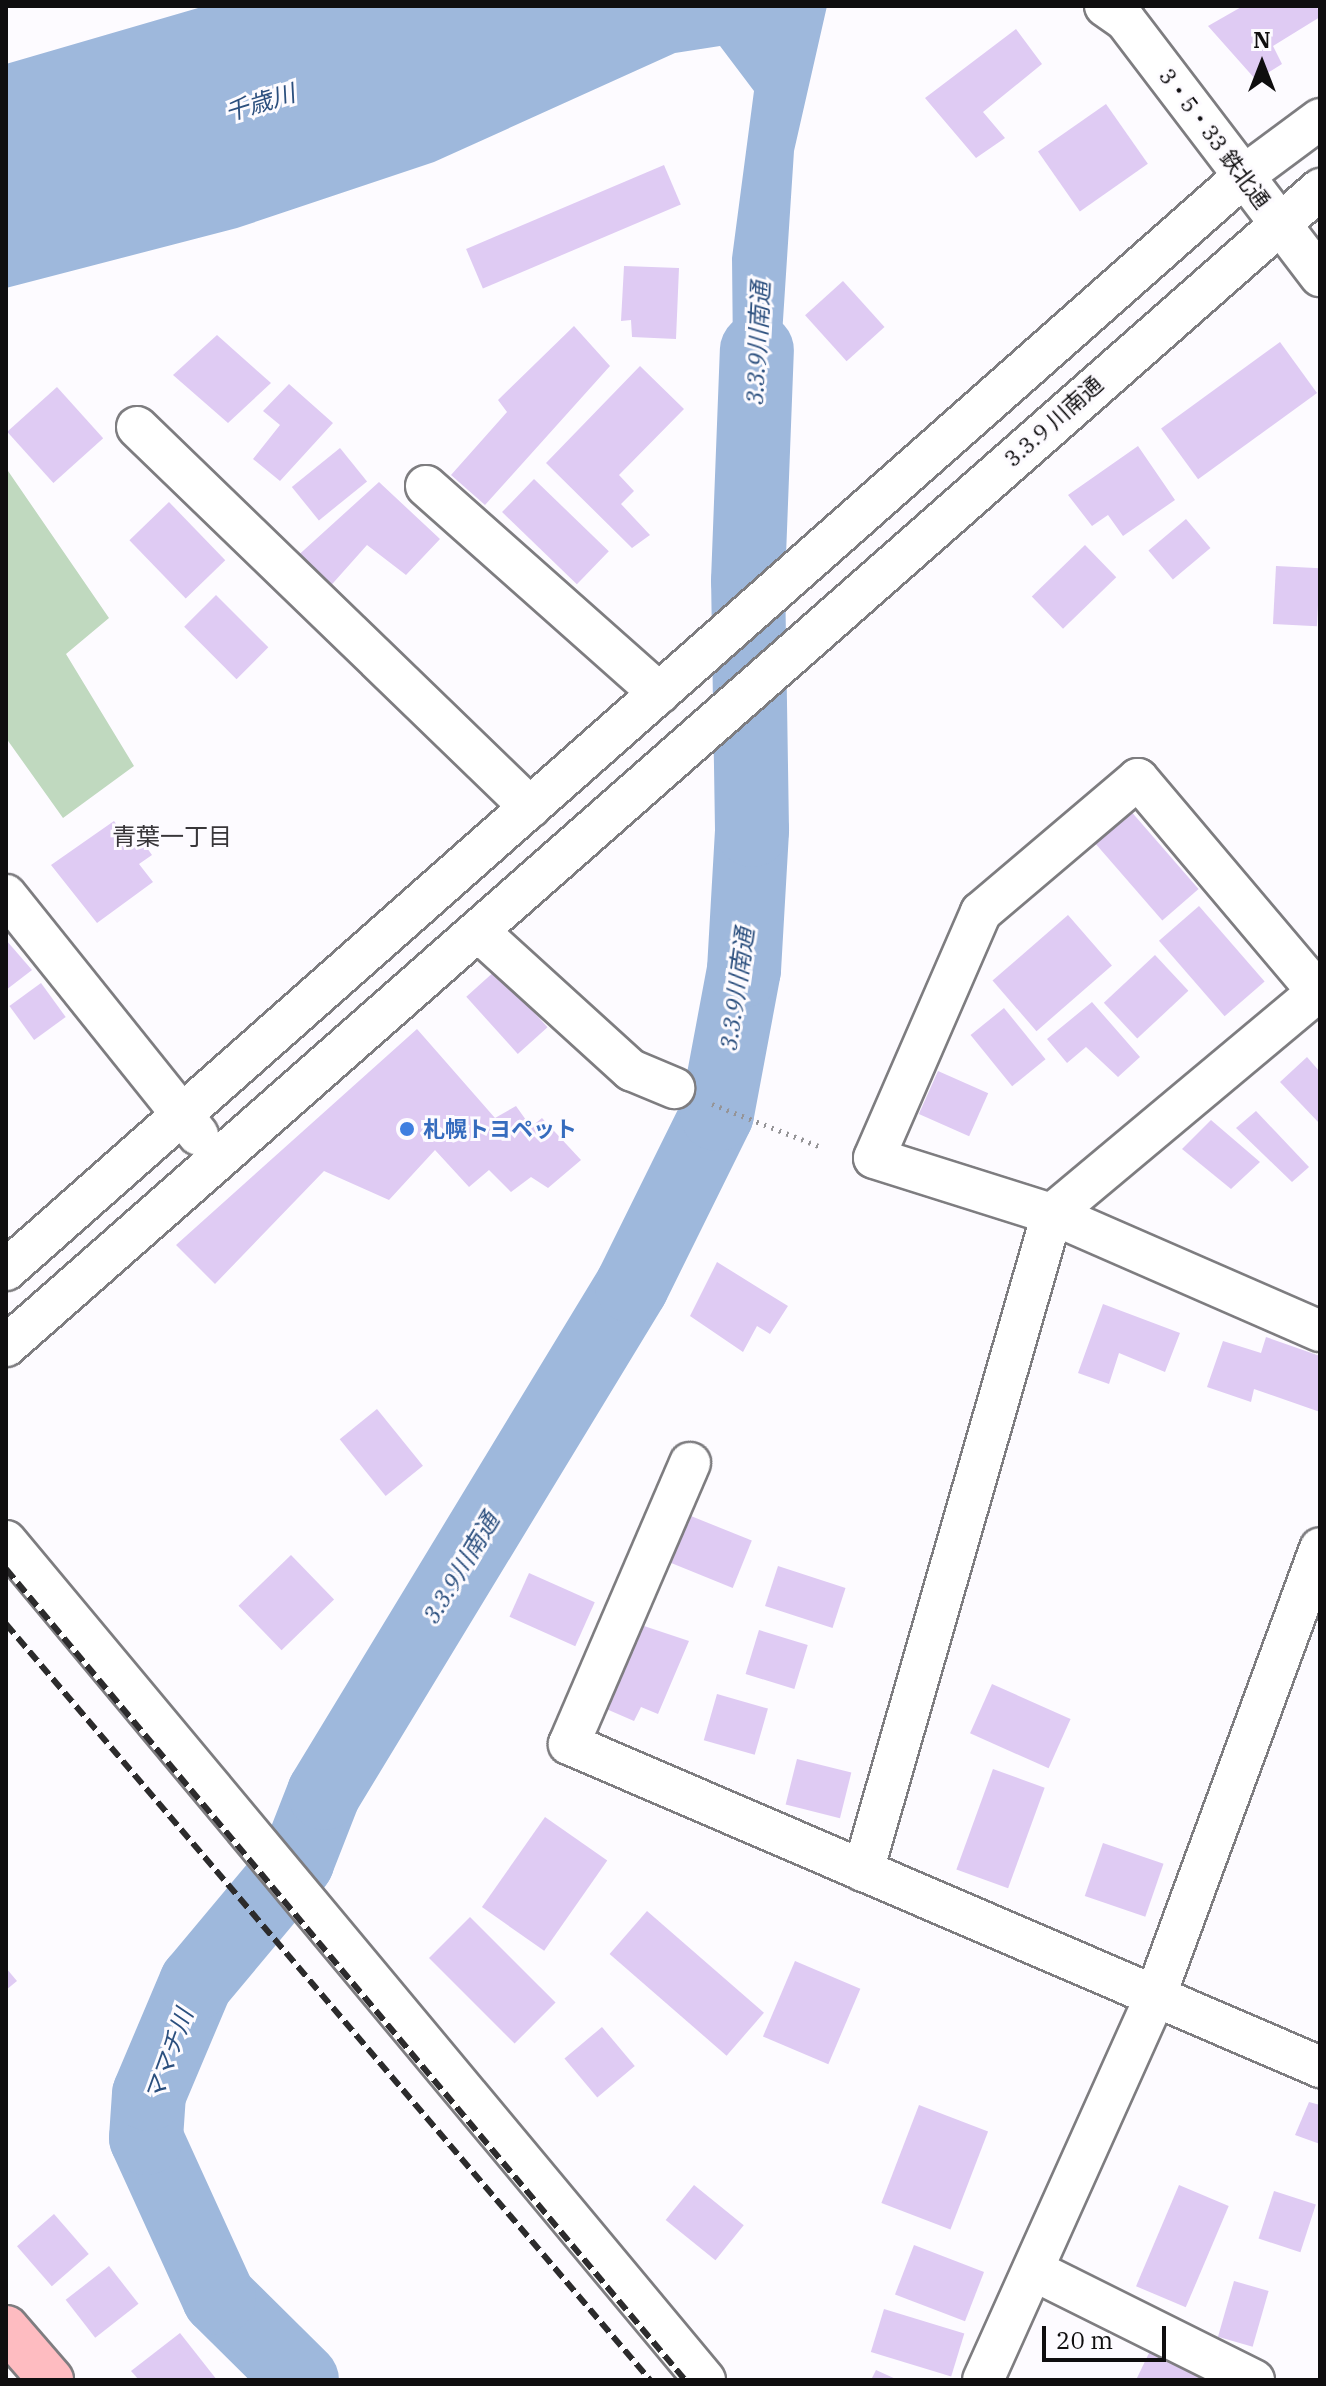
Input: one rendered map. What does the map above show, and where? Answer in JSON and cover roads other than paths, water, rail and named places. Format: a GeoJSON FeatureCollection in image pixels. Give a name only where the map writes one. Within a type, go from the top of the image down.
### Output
{"type":"FeatureCollection","features":[{"type":"Feature","properties":{"kind":"main road"},"geometry":{"type":"LineString","coordinates":[[6,2328],[51,2380]]}},
{"type":"Feature","properties":{"kind":"street","name":"3・5・33 鉄北通"},"geometry":{"type":"LineString","coordinates":[[1105,6],[1125,20],[1246,174],[1320,276]]}},
{"type":"Feature","properties":{"kind":"street"},"geometry":{"type":"LineString","coordinates":[[6,1270],[1246,174],[1320,119]]}},
{"type":"Feature","properties":{"kind":"street","name":"3.3.9 川南通"},"geometry":{"type":"LineString","coordinates":[[478,931],[1278,221],[1320,189]]}},
{"type":"Feature","properties":{"kind":"street"},"geometry":{"type":"LineString","coordinates":[[137,427],[530,807]]}},
{"type":"Feature","properties":{"kind":"street"},"geometry":{"type":"LineString","coordinates":[[426,486],[659,693]]}},
{"type":"Feature","properties":{"kind":"street"},"geometry":{"type":"LineString","coordinates":[[863,1871],[1052,1214],[1319,991],[1138,779],[981,912],[874,1158],[1052,1214],[1320,1331]]}},
{"type":"Feature","properties":{"kind":"street"},"geometry":{"type":"LineString","coordinates":[[6,895],[180,1116],[220,1158]]}},
{"type":"Feature","properties":{"kind":"street"},"geometry":{"type":"LineString","coordinates":[[6,1346],[478,931],[631,1070],[674,1088]]}},
{"type":"Feature","properties":{"kind":"street"},"geometry":{"type":"LineString","coordinates":[[690,1463],[569,1744],[1320,2067]]}},
{"type":"Feature","properties":{"kind":"street"},"geometry":{"type":"LineString","coordinates":[[6,1541],[349,1958],[705,2380]]}},
{"type":"Feature","properties":{"kind":"street"},"geometry":{"type":"LineString","coordinates":[[983,2380],[1155,1997],[1320,1548]]}},
{"type":"Feature","properties":{"kind":"street"},"geometry":{"type":"LineString","coordinates":[[1033,2270],[1254,2380]]}},
{"type":"Feature","properties":{"kind":"water","name":"千歳川"},"geometry":{"type":"Polygon","coordinates":[[[205,6],[827,6],[794,151],[775,443],[734,455],[732,258],[754,91],[720,46],[675,53],[434,162],[237,228],[6,288],[6,64],[205,6]]]}},
{"type":"Feature","properties":{"kind":"waterway","name":"3.3.9川南通"},"geometry":{"type":"LineString","coordinates":[[302,2380],[219,2298],[146,2138],[149,2094],[196,1983],[297,1862],[324,1793],[632,1286],[717,1114],[744,970],[752,830],[748,581],[757,350]]}},
{"type":"Feature","properties":{"kind":"railway"},"geometry":{"type":"LineString","coordinates":[[6,1569],[685,2380]]}},
{"type":"Feature","properties":{"kind":"railway"},"geometry":{"type":"LineString","coordinates":[[6,1624],[650,2380]]}},
{"type":"Feature","properties":{"kind":"place","name":"札幌トヨペット"},"geometry":{"type":"Point","coordinates":[407,1129]}},
{"type":"Feature","properties":{"kind":"district","name":"青葉一丁目"},"geometry":{"type":"Point","coordinates":[172,837]}},
{"type":"Feature","properties":{"kind":"water label","name":"ママチ川"},"geometry":{"type":"Point","coordinates":[169,2055]}}]}
